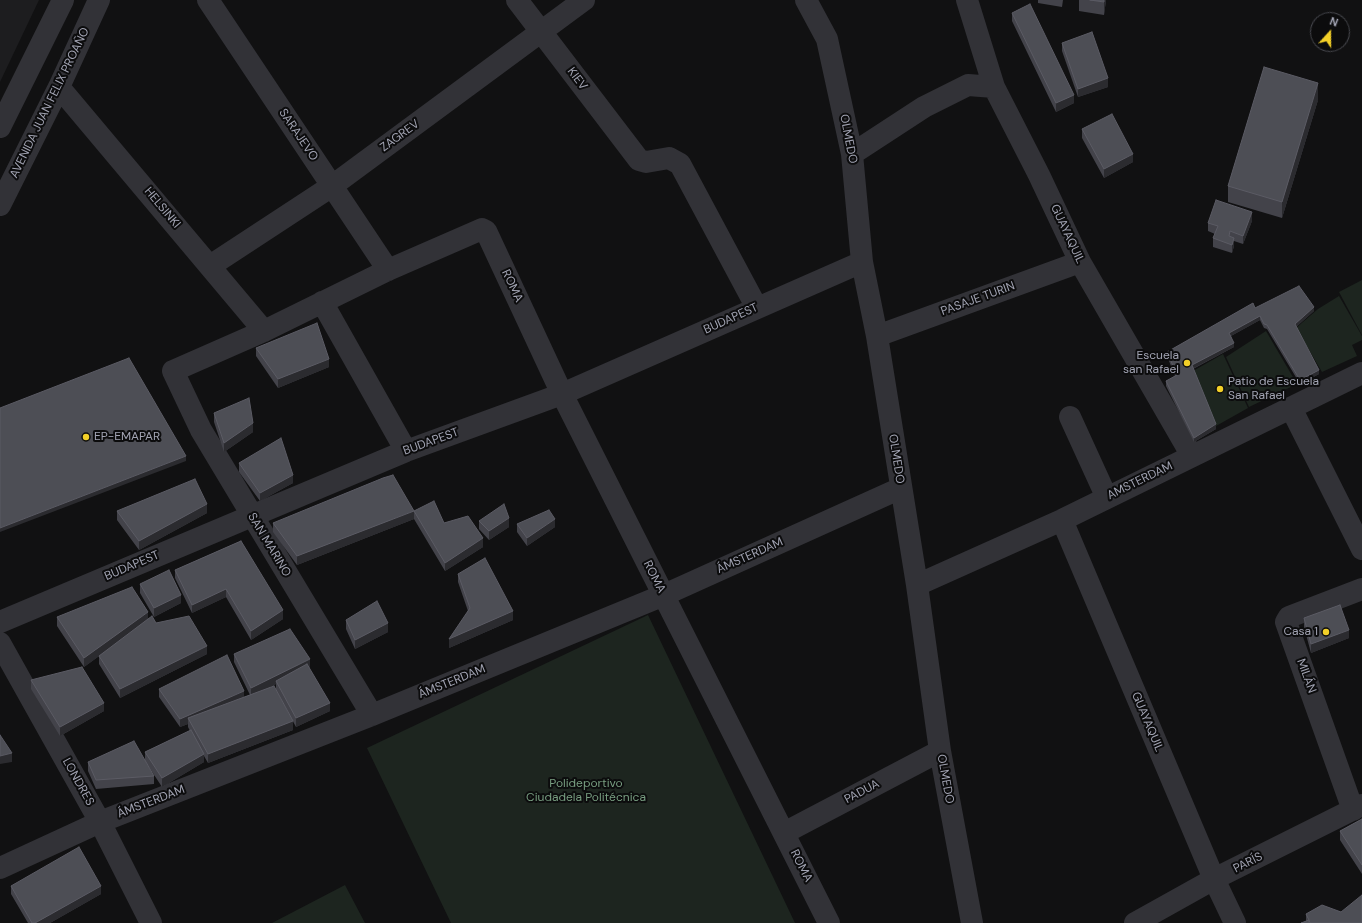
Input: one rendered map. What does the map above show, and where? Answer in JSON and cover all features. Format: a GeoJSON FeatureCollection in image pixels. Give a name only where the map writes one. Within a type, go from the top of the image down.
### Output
{"type":"FeatureCollection","features":[{"type":"Feature","properties":{"kind":"street"},"geometry":{"type":"LineString","coordinates":[[0,127],[63,0]]}},
{"type":"Feature","properties":{"kind":"street","name":"AVENIDA JUAN FELIX PROAÑO"},"geometry":{"type":"LineString","coordinates":[[0,205],[59,87],[99,0]]}},
{"type":"Feature","properties":{"kind":"street","name":"SARAJEVO"},"geometry":{"type":"LineString","coordinates":[[208,0],[388,270]]}},
{"type":"Feature","properties":{"kind":"street","name":"KIEV"},"geometry":{"type":"LineString","coordinates":[[517,0],[637,158],[646,162],[669,158],[680,164],[757,308]]}},
{"type":"Feature","properties":{"kind":"street","name":"ZAGREV"},"geometry":{"type":"LineString","coordinates":[[210,266],[332,186],[584,0]]}},
{"type":"Feature","properties":{"kind":"street","name":"OLMEDO"},"geometry":{"type":"LineString","coordinates":[[806,0],[827,40],[852,154],[862,262],[877,336],[917,585],[940,751],[972,923]]}},
{"type":"Feature","properties":{"kind":"street","name":"GUAYAQUIL"},"geometry":{"type":"LineString","coordinates":[[967,0],[994,87],[1039,175],[1080,262],[1192,456]]}},
{"type":"Feature","properties":{"kind":"street"},"geometry":{"type":"LineString","coordinates":[[852,154],[924,107],[968,84],[994,87]]}},
{"type":"Feature","properties":{"kind":"street","name":"HELSINKI"},"geometry":{"type":"LineString","coordinates":[[59,87],[264,331]]}},
{"type":"Feature","properties":{"kind":"street","name":"ROMA"},"geometry":{"type":"LineString","coordinates":[[388,270],[482,229],[484,230],[562,394],[829,923]]}},
{"type":"Feature","properties":{"kind":"street","name":"BUDAPEST"},"geometry":{"type":"LineString","coordinates":[[0,622],[406,451],[562,394],[862,262]]}},
{"type":"Feature","properties":{"kind":"street","name":"PASAJE TURIN"},"geometry":{"type":"LineString","coordinates":[[877,336],[1080,262]]}},
{"type":"Feature","properties":{"kind":"street"},"geometry":{"type":"LineString","coordinates":[[264,331],[388,270]]}},
{"type":"Feature","properties":{"kind":"street"},"geometry":{"type":"LineString","coordinates":[[322,302],[406,451]]}},
{"type":"Feature","properties":{"kind":"street","name":"SAN MARINO"},"geometry":{"type":"LineString","coordinates":[[264,331],[173,371],[201,430],[372,715]]}},
{"type":"Feature","properties":{"kind":"street","name":"AMSTERDAM"},"geometry":{"type":"LineString","coordinates":[[917,585],[1062,520],[1362,373]]}},
{"type":"Feature","properties":{"kind":"street"},"geometry":{"type":"LineString","coordinates":[[1291,408],[1362,549]]}},
{"type":"Feature","properties":{"kind":"street"},"geometry":{"type":"LineString","coordinates":[[1070,417],[1107,498]]}},
{"type":"Feature","properties":{"kind":"street","name":"ÁMSTERDAM"},"geometry":{"type":"LineString","coordinates":[[0,868],[100,822],[372,715],[664,595],[901,488]]}},
{"type":"Feature","properties":{"kind":"street","name":"GUAYAQUIL"},"geometry":{"type":"LineString","coordinates":[[1062,520],[1214,879],[1235,923]]}},
{"type":"Feature","properties":{"kind":"street","name":"MILÁN"},"geometry":{"type":"LineString","coordinates":[[1357,807],[1286,622],[1290,617],[1362,589]]}},
{"type":"Feature","properties":{"kind":"street","name":"LONDRES"},"geometry":{"type":"LineString","coordinates":[[0,643],[100,822],[151,923]]}},
{"type":"Feature","properties":{"kind":"street","name":"PADUA"},"geometry":{"type":"LineString","coordinates":[[784,833],[940,751]]}},
{"type":"Feature","properties":{"kind":"street","name":"PARÍS"},"geometry":{"type":"LineString","coordinates":[[1135,923],[1214,879],[1357,807]]}},
{"type":"Feature","properties":{"kind":"shaded area"},"geometry":{"type":"Polygon","coordinates":[[[0,0],[39,0],[0,82],[0,0]]]}},
{"type":"Feature","properties":{"kind":"green space"},"geometry":{"type":"Polygon","coordinates":[[[1362,280],[1362,335],[1339,292],[1362,280]]]}},
{"type":"Feature","properties":{"kind":"green space"},"geometry":{"type":"Polygon","coordinates":[[[1339,296],[1362,336],[1362,340],[1352,345],[1357,356],[1322,372],[1296,328],[1318,309],[1339,296]]]}},
{"type":"Feature","properties":{"kind":"green space"},"geometry":{"type":"Polygon","coordinates":[[[1266,331],[1297,384],[1249,407],[1226,357],[1266,331]]]}},
{"type":"Feature","properties":{"kind":"green space","name":"Patio de Escuela San Rafael"},"geometry":{"type":"Polygon","coordinates":[[[1223,354],[1248,408],[1216,426],[1193,371],[1223,354]]]}},
{"type":"Feature","properties":{"kind":"green space","name":"Polideportivo Ciudadela Politécnica"},"geometry":{"type":"Polygon","coordinates":[[[648,615],[795,923],[451,923],[367,748],[648,615]]]}},
{"type":"Feature","properties":{"kind":"green space"},"geometry":{"type":"Polygon","coordinates":[[[345,885],[365,923],[272,923],[345,885]]]}},
{"type":"Feature","properties":{"kind":"building"},"geometry":{"type":"Polygon","coordinates":[[[1090,0],[1104,0],[1104,2],[1090,0]]]}},
{"type":"Feature","properties":{"kind":"building"},"geometry":{"type":"Polygon","coordinates":[[[1030,4],[1074,95],[1056,103],[1012,13],[1030,4]]]}},
{"type":"Feature","properties":{"kind":"building"},"geometry":{"type":"Polygon","coordinates":[[[1092,32],[1108,78],[1078,89],[1062,43],[1092,32]]]}},
{"type":"Feature","properties":{"kind":"building"},"geometry":{"type":"Polygon","coordinates":[[[1264,67],[1318,83],[1282,202],[1228,186],[1264,67]]]}},
{"type":"Feature","properties":{"kind":"building"},"geometry":{"type":"Polygon","coordinates":[[[1112,114],[1133,154],[1104,169],[1082,129],[1112,114]]]}},
{"type":"Feature","properties":{"kind":"building"},"geometry":{"type":"Polygon","coordinates":[[[1216,200],[1252,212],[1243,236],[1230,231],[1229,236],[1234,238],[1232,245],[1213,238],[1218,226],[1208,223],[1216,200]]]}},
{"type":"Feature","properties":{"kind":"building","name":"Escuela san Rafael"},"geometry":{"type":"Polygon","coordinates":[[[1299,286],[1314,307],[1295,324],[1319,370],[1300,380],[1260,316],[1229,333],[1234,343],[1192,365],[1216,424],[1194,438],[1166,381],[1177,375],[1167,352],[1253,303],[1255,308],[1299,286]]]}},
{"type":"Feature","properties":{"kind":"building"},"geometry":{"type":"Polygon","coordinates":[[[317,323],[329,359],[278,379],[256,348],[317,323]]]}},
{"type":"Feature","properties":{"kind":"building","name":"EP-EMAPAR"},"geometry":{"type":"Polygon","coordinates":[[[129,358],[186,456],[0,528],[0,408],[129,358]]]}},
{"type":"Feature","properties":{"kind":"building"},"geometry":{"type":"Polygon","coordinates":[[[249,398],[253,423],[224,443],[214,413],[249,398]]]}},
{"type":"Feature","properties":{"kind":"building"},"geometry":{"type":"Polygon","coordinates":[[[281,438],[293,475],[260,493],[239,463],[281,438]]]}},
{"type":"Feature","properties":{"kind":"building"},"geometry":{"type":"Polygon","coordinates":[[[393,475],[414,511],[297,556],[273,523],[383,478],[393,475]]]}},
{"type":"Feature","properties":{"kind":"building"},"geometry":{"type":"Polygon","coordinates":[[[195,479],[207,504],[139,541],[117,511],[195,479]]]}},
{"type":"Feature","properties":{"kind":"building"},"geometry":{"type":"Polygon","coordinates":[[[434,501],[444,523],[468,516],[483,538],[445,563],[414,511],[434,501]]]}},
{"type":"Feature","properties":{"kind":"building"},"geometry":{"type":"Polygon","coordinates":[[[504,504],[509,518],[489,531],[479,521],[504,504]]]}},
{"type":"Feature","properties":{"kind":"building"},"geometry":{"type":"Polygon","coordinates":[[[549,510],[555,519],[527,538],[517,524],[549,510]]]}},
{"type":"Feature","properties":{"kind":"building"},"geometry":{"type":"Polygon","coordinates":[[[241,541],[283,610],[251,631],[226,589],[192,605],[175,570],[241,541]]]}},
{"type":"Feature","properties":{"kind":"building"},"geometry":{"type":"Polygon","coordinates":[[[485,558],[513,611],[449,639],[470,608],[458,574],[485,558]]]}},
{"type":"Feature","properties":{"kind":"building"},"geometry":{"type":"Polygon","coordinates":[[[169,570],[181,595],[154,608],[140,584],[169,570]]]}},
{"type":"Feature","properties":{"kind":"building"},"geometry":{"type":"Polygon","coordinates":[[[132,587],[148,612],[84,658],[57,617],[132,587]]]}},
{"type":"Feature","properties":{"kind":"building"},"geometry":{"type":"Polygon","coordinates":[[[377,601],[388,623],[355,640],[346,620],[377,601]]]}},
{"type":"Feature","properties":{"kind":"building","name":"Casa 1"},"geometry":{"type":"Polygon","coordinates":[[[1340,605],[1349,630],[1311,644],[1304,618],[1340,605]]]}},
{"type":"Feature","properties":{"kind":"building"},"geometry":{"type":"Polygon","coordinates":[[[152,616],[156,623],[189,616],[207,646],[120,689],[99,656],[152,616]]]}},
{"type":"Feature","properties":{"kind":"building"},"geometry":{"type":"Polygon","coordinates":[[[290,629],[310,659],[251,688],[234,654],[290,629]]]}},
{"type":"Feature","properties":{"kind":"building"},"geometry":{"type":"Polygon","coordinates":[[[227,655],[244,691],[180,719],[159,689],[227,655]]]}},
{"type":"Feature","properties":{"kind":"building"},"geometry":{"type":"Polygon","coordinates":[[[307,664],[330,703],[296,718],[276,681],[307,664]]]}},
{"type":"Feature","properties":{"kind":"building"},"geometry":{"type":"Polygon","coordinates":[[[82,667],[104,703],[60,727],[31,680],[82,667]]]}},
{"type":"Feature","properties":{"kind":"building"},"geometry":{"type":"Polygon","coordinates":[[[274,686],[293,721],[208,754],[188,718],[274,686]]]}},
{"type":"Feature","properties":{"kind":"building"},"geometry":{"type":"Polygon","coordinates":[[[191,730],[204,754],[162,778],[145,752],[191,730]]]}},
{"type":"Feature","properties":{"kind":"building"},"geometry":{"type":"Polygon","coordinates":[[[0,735],[12,753],[0,756],[0,735]]]}},
{"type":"Feature","properties":{"kind":"building"},"geometry":{"type":"Polygon","coordinates":[[[134,741],[154,776],[96,780],[88,762],[134,741]]]}},
{"type":"Feature","properties":{"kind":"building"},"geometry":{"type":"Polygon","coordinates":[[[1362,819],[1362,865],[1340,831],[1362,819]]]}},
{"type":"Feature","properties":{"kind":"building"},"geometry":{"type":"Polygon","coordinates":[[[79,847],[101,886],[35,923],[32,923],[11,886],[79,847]]]}},
{"type":"Feature","properties":{"kind":"building"},"geometry":{"type":"Polygon","coordinates":[[[1362,895],[1362,923],[1310,923],[1306,914],[1322,905],[1341,912],[1362,895]]]}},
{"type":"Feature","properties":{"kind":"building"},"geometry":{"type":"Polygon","coordinates":[[[1309,920],[1309,923],[1301,923],[1309,920]]]}},
{"type":"Feature","properties":{"kind":"place","name":"Escuela san Rafael"},"geometry":{"type":"Point","coordinates":[1187,363]}},
{"type":"Feature","properties":{"kind":"place","name":"Patio de Escuela San Rafael"},"geometry":{"type":"Point","coordinates":[1220,389]}},
{"type":"Feature","properties":{"kind":"place","name":"EP-EMAPAR"},"geometry":{"type":"Point","coordinates":[86,437]}},
{"type":"Feature","properties":{"kind":"place","name":"Casa 1"},"geometry":{"type":"Point","coordinates":[1326,632]}}]}
